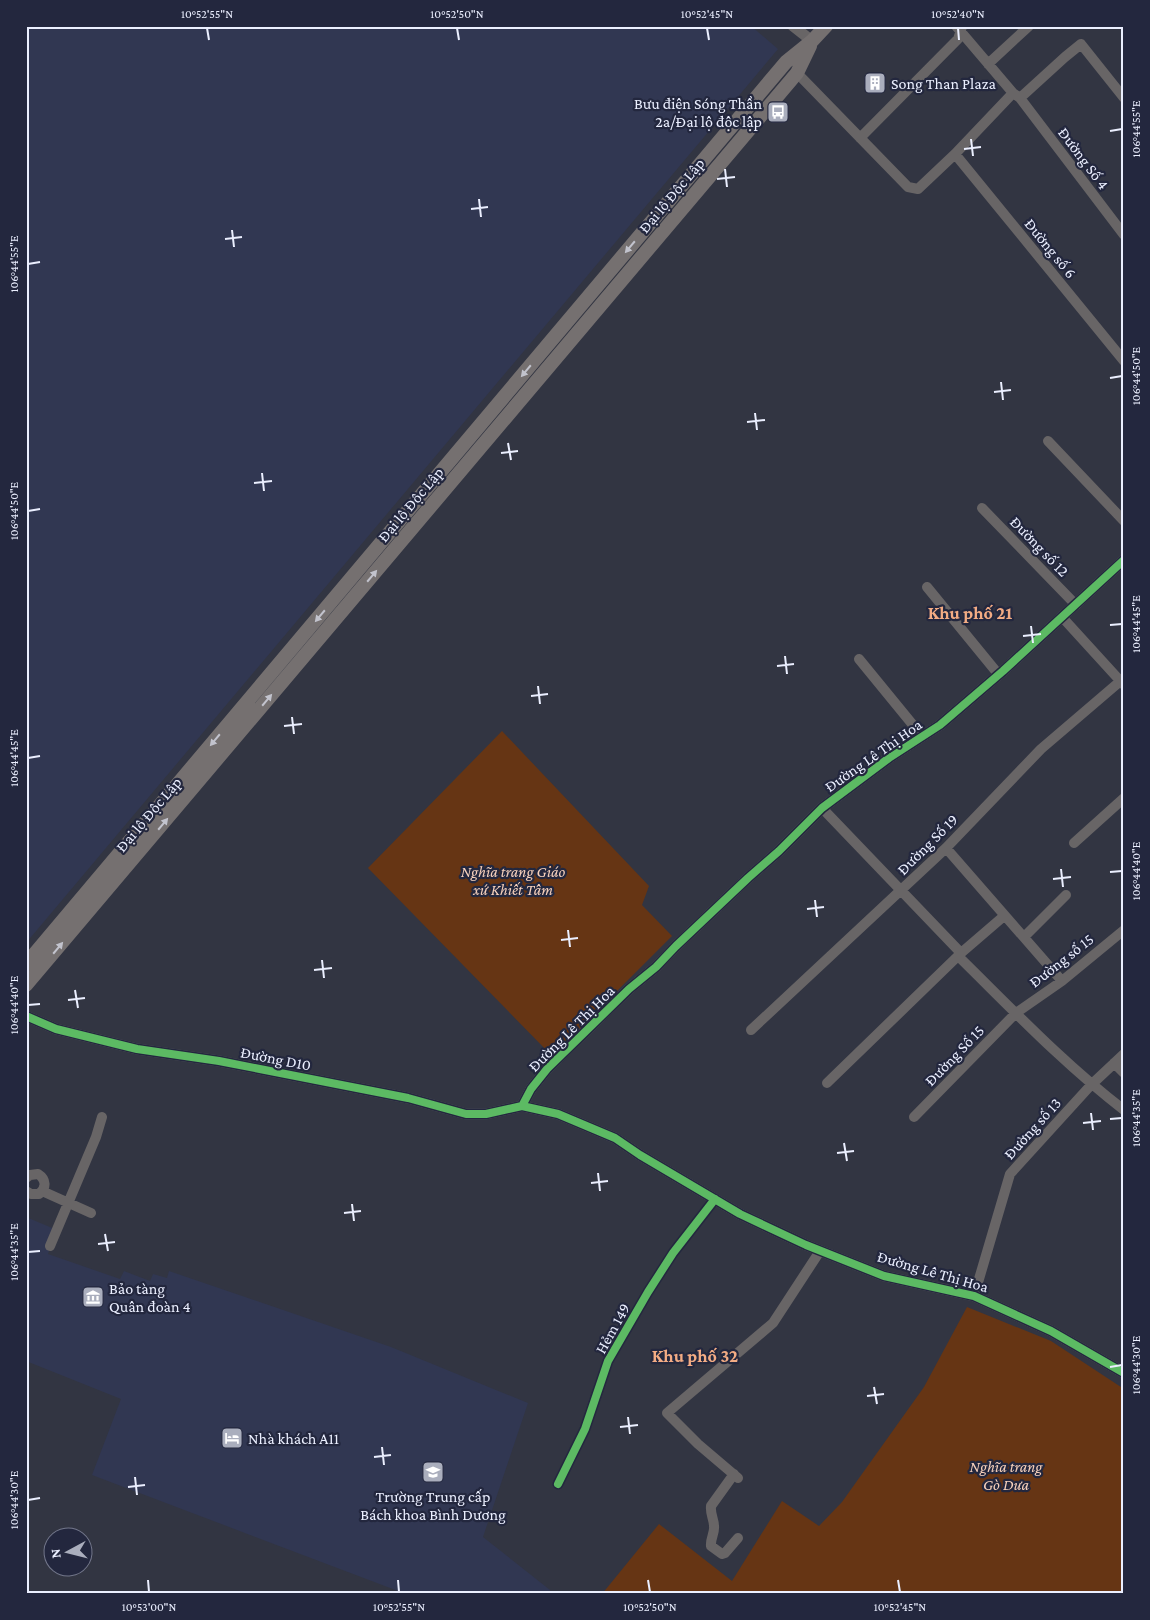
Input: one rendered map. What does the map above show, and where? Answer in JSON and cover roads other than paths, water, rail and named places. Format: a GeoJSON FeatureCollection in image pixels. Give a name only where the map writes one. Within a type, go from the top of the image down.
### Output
{"type":"FeatureCollection","features":[{"type":"Feature","properties":{"kind":"main road","name":"Đại lộ Độc Lập"},"geometry":{"type":"LineString","coordinates":[[26,964],[786,62],[812,41],[826,26]]}},
{"type":"Feature","properties":{"kind":"main road","name":"Đại lộ Độc Lập"},"geometry":{"type":"LineString","coordinates":[[26,986],[797,73],[812,41]]}},
{"type":"Feature","properties":{"kind":"street"},"geometry":{"type":"LineString","coordinates":[[792,26],[812,41]]}},
{"type":"Feature","properties":{"kind":"street"},"geometry":{"type":"LineString","coordinates":[[988,64],[1029,26]]}},
{"type":"Feature","properties":{"kind":"street"},"geometry":{"type":"LineString","coordinates":[[860,138],[958,39],[959,28]]}},
{"type":"Feature","properties":{"kind":"street","name":"Đường Số 4"},"geometry":{"type":"LineString","coordinates":[[959,28],[1017,96],[1124,235]]}},
{"type":"Feature","properties":{"kind":"street"},"geometry":{"type":"LineString","coordinates":[[797,73],[908,186],[918,189],[1017,96],[1081,44],[1124,98]]}},
{"type":"Feature","properties":{"kind":"street","name":"Đường số 6"},"geometry":{"type":"LineString","coordinates":[[955,154],[1124,361]]}},
{"type":"Feature","properties":{"kind":"street"},"geometry":{"type":"LineString","coordinates":[[1048,441],[1124,520]]}},
{"type":"Feature","properties":{"kind":"street","name":"Đường số 12"},"geometry":{"type":"LineString","coordinates":[[982,508],[1076,604]]}},
{"type":"Feature","properties":{"kind":"street","name":"Đường Lê Thị Hoa"},"geometry":{"type":"LineString","coordinates":[[1124,560],[999,675],[940,725],[822,808],[656,967],[629,989],[547,1069],[531,1089],[522,1106],[558,1114],[615,1138],[640,1155],[740,1214],[820,1251],[884,1276],[974,1296],[1051,1331],[1124,1373]]}},
{"type":"Feature","properties":{"kind":"street"},"geometry":{"type":"LineString","coordinates":[[927,587],[999,675]]}},
{"type":"Feature","properties":{"kind":"street"},"geometry":{"type":"LineString","coordinates":[[1062,618],[1123,681]]}},
{"type":"Feature","properties":{"kind":"street"},"geometry":{"type":"LineString","coordinates":[[859,659],[922,736]]}},
{"type":"Feature","properties":{"kind":"street","name":"Đường Số 19"},"geometry":{"type":"LineString","coordinates":[[751,1030],[946,848],[1041,749],[1123,681]]}},
{"type":"Feature","properties":{"kind":"street"},"geometry":{"type":"LineString","coordinates":[[1074,844],[1124,798]]}},
{"type":"Feature","properties":{"kind":"street"},"geometry":{"type":"LineString","coordinates":[[822,808],[1016,1013],[1091,1085],[1124,1110]]}},
{"type":"Feature","properties":{"kind":"street"},"geometry":{"type":"LineString","coordinates":[[946,848],[1062,981]]}},
{"type":"Feature","properties":{"kind":"street"},"geometry":{"type":"LineString","coordinates":[[1024,937],[1066,895]]}},
{"type":"Feature","properties":{"kind":"street"},"geometry":{"type":"LineString","coordinates":[[827,1083],[960,955],[1004,916]]}},
{"type":"Feature","properties":{"kind":"street","name":"Đường số 15"},"geometry":{"type":"LineString","coordinates":[[1016,1013],[1062,981],[1124,930]]}},
{"type":"Feature","properties":{"kind":"street","name":"Đường Số 15"},"geometry":{"type":"LineString","coordinates":[[914,1117],[1016,1013]]}},
{"type":"Feature","properties":{"kind":"street","name":"Đường D10"},"geometry":{"type":"LineString","coordinates":[[26,1016],[56,1029],[137,1049],[219,1061],[408,1098],[466,1114],[486,1114],[522,1106]]}},
{"type":"Feature","properties":{"kind":"street","name":"Đường số 13"},"geometry":{"type":"LineString","coordinates":[[974,1296],[1010,1174],[1091,1085],[1124,1054]]}},
{"type":"Feature","properties":{"kind":"street"},"geometry":{"type":"LineString","coordinates":[[1114,1063],[1124,1073]]}},
{"type":"Feature","properties":{"kind":"street"},"geometry":{"type":"LineString","coordinates":[[50,1246],[96,1137],[102,1117]]}},
{"type":"Feature","properties":{"kind":"street"},"geometry":{"type":"LineString","coordinates":[[26,1178],[34,1174],[42,1176],[45,1184],[42,1191],[35,1195],[26,1191]]}},
{"type":"Feature","properties":{"kind":"street"},"geometry":{"type":"LineString","coordinates":[[42,1191],[91,1213]]}},
{"type":"Feature","properties":{"kind":"street","name":"Hẻm 149"},"geometry":{"type":"LineString","coordinates":[[558,1484],[586,1429],[608,1361],[673,1253],[715,1200]]}},
{"type":"Feature","properties":{"kind":"street"},"geometry":{"type":"LineString","coordinates":[[738,1538],[725,1554],[711,1546],[714,1528],[710,1506],[736,1476],[698,1444],[667,1413],[773,1323],[820,1251]]}},
{"type":"Feature","properties":{"kind":"place","name":"Song Than Plaza"},"geometry":{"type":"Point","coordinates":[875,83]}},
{"type":"Feature","properties":{"kind":"place","name":"Bưu điện Sóng Thần 2a/Đại lộ độc lập"},"geometry":{"type":"Point","coordinates":[778,112]}},
{"type":"Feature","properties":{"kind":"place","name":"Bảo tàng Quân đoàn 4"},"geometry":{"type":"Point","coordinates":[93,1297]}},
{"type":"Feature","properties":{"kind":"place","name":"Nhà khách A11"},"geometry":{"type":"Point","coordinates":[232,1438]}},
{"type":"Feature","properties":{"kind":"place","name":"Trường Trung cấp Bách khoa Bình Dương"},"geometry":{"type":"Point","coordinates":[433,1472]}},
{"type":"Feature","properties":{"kind":"district","name":"Khu phố 21"},"geometry":{"type":"Point","coordinates":[970,613]}},
{"type":"Feature","properties":{"kind":"district","name":"Khu phố 32"},"geometry":{"type":"Point","coordinates":[695,1356]}},
{"type":"Feature","properties":{"kind":"park label","name":"Nghĩa trang Giáo xứ Khiết Tâm"},"geometry":{"type":"Point","coordinates":[513,880]}},
{"type":"Feature","properties":{"kind":"park label","name":"Nghĩa trang Gò Dưa"},"geometry":{"type":"Point","coordinates":[1006,1475]}}]}
